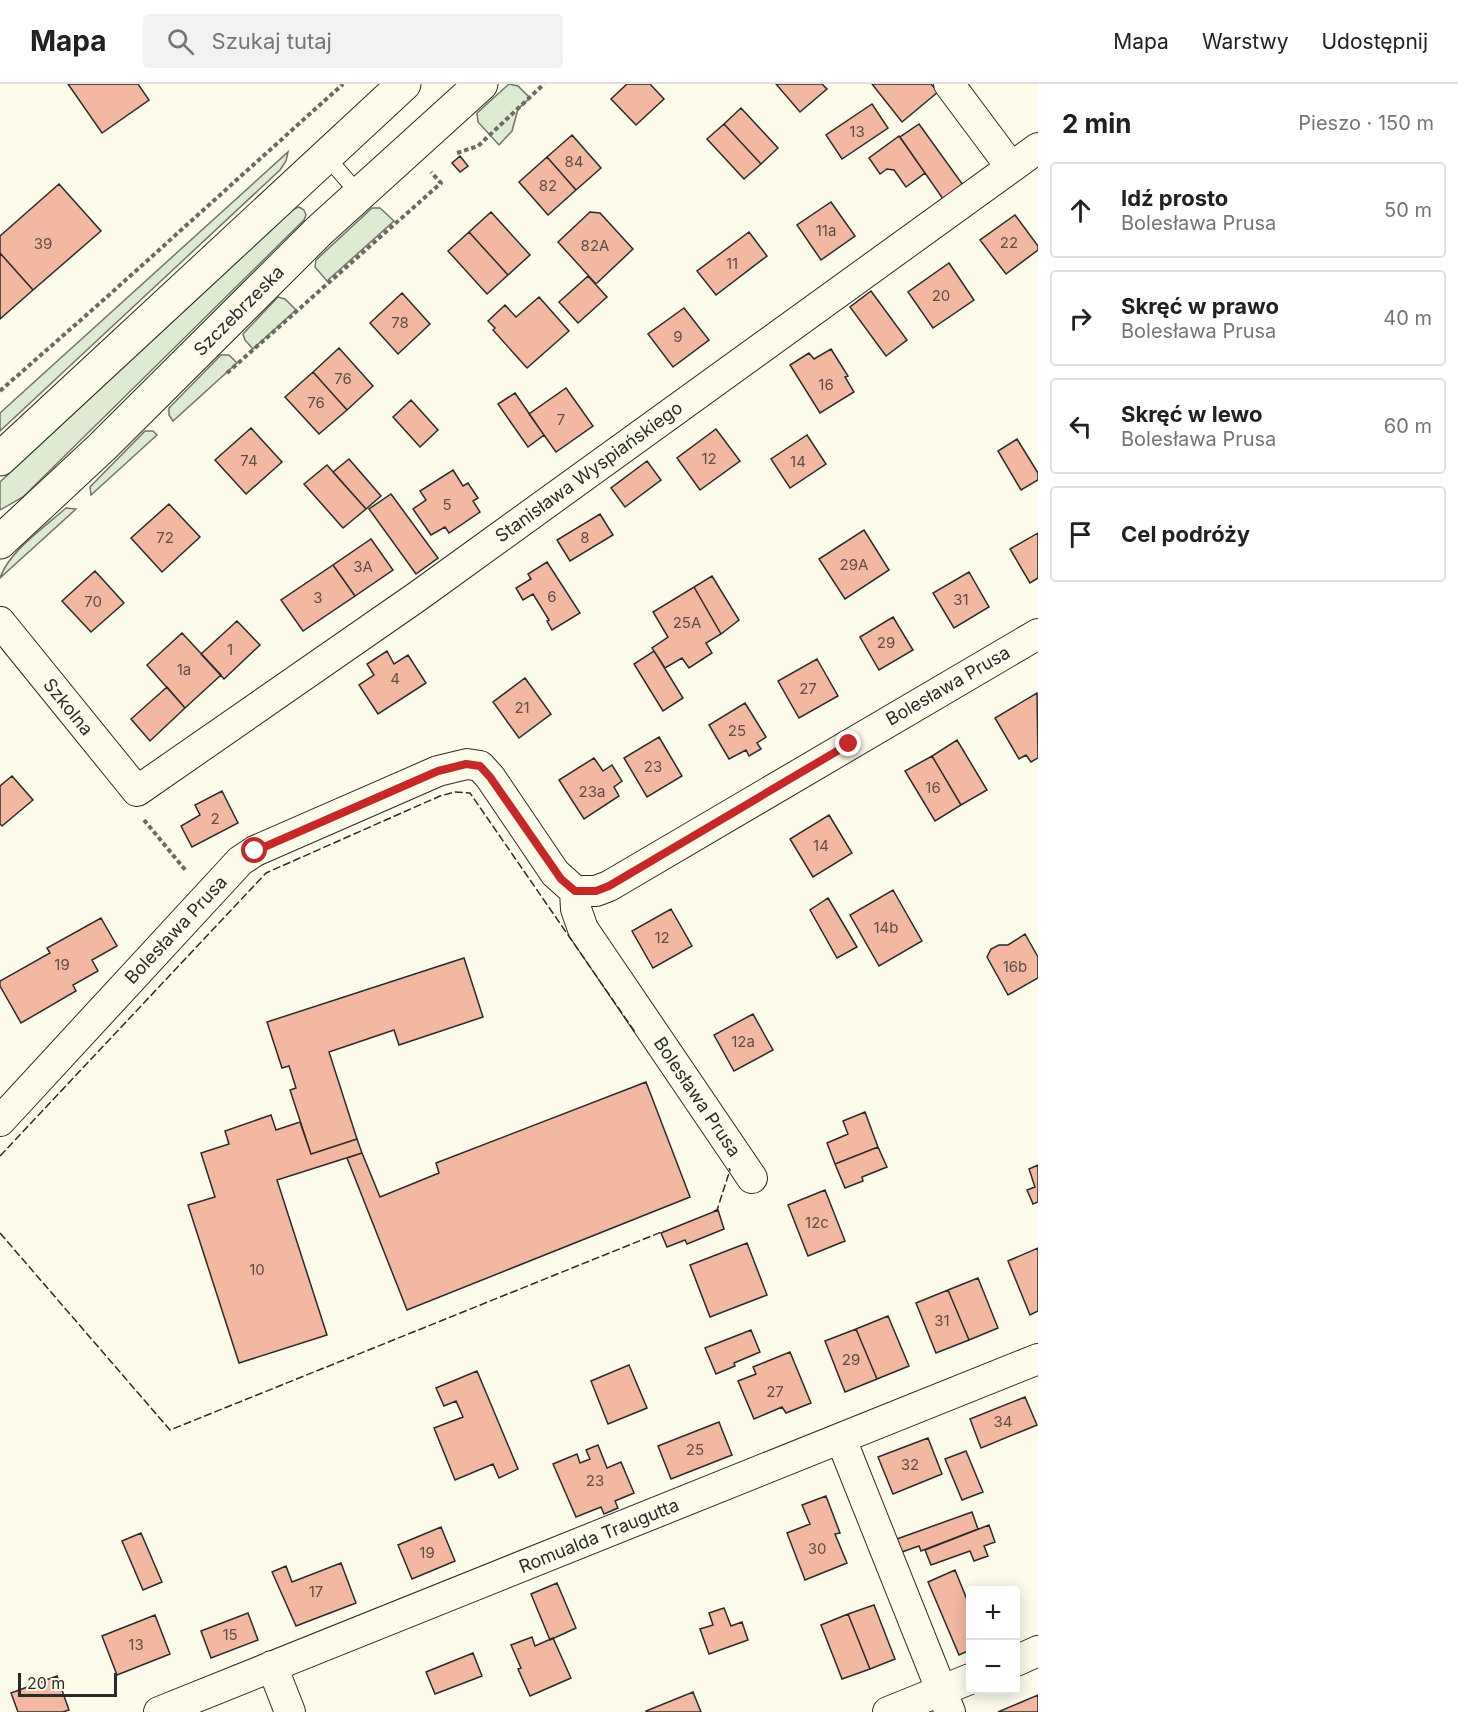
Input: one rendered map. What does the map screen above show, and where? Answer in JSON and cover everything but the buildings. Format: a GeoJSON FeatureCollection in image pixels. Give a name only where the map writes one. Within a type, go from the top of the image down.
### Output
{"type":"FeatureCollection","features":[{"type":"Feature","properties":{"kind":"main road"},"geometry":{"type":"LineString","coordinates":[[0,459],[404,84]]}},
{"type":"Feature","properties":{"kind":"main road","name":"Szczebrzeska"},"geometry":{"type":"LineString","coordinates":[[0,542],[102,447],[282,267],[480,84]]}},
{"type":"Feature","properties":{"kind":"street"},"geometry":{"type":"LineString","coordinates":[[949,84],[1011,167]]}},
{"type":"Feature","properties":{"kind":"street","name":"Stanisława Wyspiańskiego"},"geometry":{"type":"LineString","coordinates":[[136,791],[418,596],[1038,148]]}},
{"type":"Feature","properties":{"kind":"street","name":"Szkolna"},"geometry":{"type":"LineString","coordinates":[[0,622],[136,791]]}},
{"type":"Feature","properties":{"kind":"street","name":"Bolesława Prusa"},"geometry":{"type":"LineString","coordinates":[[0,1121],[240,861],[255,851],[438,771],[466,764],[480,766],[490,777],[555,873],[575,891],[596,891],[609,886],[1038,634]]}},
{"type":"Feature","properties":{"kind":"street","name":"Bolesława Prusa"},"geometry":{"type":"LineString","coordinates":[[575,891],[576,909],[583,929],[752,1178]]}},
{"type":"Feature","properties":{"kind":"street","name":"Romualda Traugutta"},"geometry":{"type":"LineString","coordinates":[[159,1712],[1038,1359]]}},
{"type":"Feature","properties":{"kind":"street"},"geometry":{"type":"LineString","coordinates":[[841,1439],[946,1701]]}},
{"type":"Feature","properties":{"kind":"street"},"geometry":{"type":"LineString","coordinates":[[1020,1658],[1038,1651]]}},
{"type":"Feature","properties":{"kind":"street"},"geometry":{"type":"LineString","coordinates":[[272,1666],[290,1712]]}},
{"type":"Feature","properties":{"kind":"street"},"geometry":{"type":"LineString","coordinates":[[888,1712],[946,1701],[966,1683]]}},
{"type":"Feature","properties":{"kind":"lane"},"geometry":{"type":"LineString","coordinates":[[326,156],[359,194]]}},
{"type":"Feature","properties":{"kind":"path"},"geometry":{"type":"LineString","coordinates":[[0,391],[343,84]]}},
{"type":"Feature","properties":{"kind":"path"},"geometry":{"type":"LineString","coordinates":[[455,153],[478,146],[544,84]]}},
{"type":"Feature","properties":{"kind":"green space"},"geometry":{"type":"Polygon","coordinates":[[[509,84],[518,86],[530,98],[518,109],[512,131],[499,145],[478,122],[477,113],[509,84]]]}},
{"type":"Feature","properties":{"kind":"green space"},"geometry":{"type":"Polygon","coordinates":[[[288,152],[286,161],[280,170],[0,431],[0,413],[288,152]]]}},
{"type":"Feature","properties":{"kind":"green space"},"geometry":{"type":"Polygon","coordinates":[[[299,207],[306,215],[304,220],[23,497],[0,510],[0,482],[294,209],[299,207]]]}},
{"type":"Feature","properties":{"kind":"green space"},"geometry":{"type":"Polygon","coordinates":[[[372,208],[380,208],[394,221],[327,281],[315,267],[316,260],[372,208]]]}},
{"type":"Feature","properties":{"kind":"green space"},"geometry":{"type":"Polygon","coordinates":[[[278,297],[285,299],[296,310],[253,349],[243,334],[278,297]]]}},
{"type":"Feature","properties":{"kind":"green space"},"geometry":{"type":"Polygon","coordinates":[[[221,355],[229,355],[237,363],[173,421],[169,415],[169,408],[221,355]]]}},
{"type":"Feature","properties":{"kind":"green space"},"geometry":{"type":"Polygon","coordinates":[[[145,431],[153,431],[157,435],[91,495],[90,487],[145,431]]]}},
{"type":"Feature","properties":{"kind":"green space"},"geometry":{"type":"Polygon","coordinates":[[[66,508],[76,509],[0,578],[19,549],[66,508]]]}},
{"type":"Feature","properties":{"kind":"fence"},"geometry":{"type":"LineString","coordinates":[[0,1156],[266,873],[440,796],[455,792],[470,793],[635,1032]]}},
{"type":"Feature","properties":{"kind":"fence"},"geometry":{"type":"LineString","coordinates":[[714,1211],[717,1210],[729,1168]]}},
{"type":"Feature","properties":{"kind":"fence"},"geometry":{"type":"LineString","coordinates":[[0,1233],[170,1430],[664,1231]]}},
{"type":"Feature","properties":{"kind":"route"},"geometry":{"type":"LineString","coordinates":[[255,851],[438,771],[466,764],[480,766],[490,777],[555,873],[566,885],[575,891],[596,891],[609,886],[849,744]]}}]}
